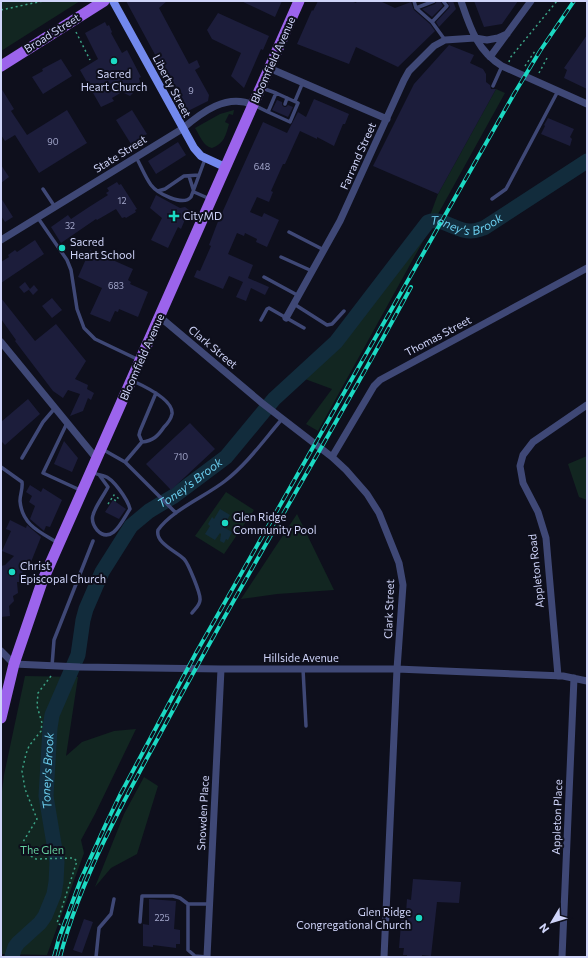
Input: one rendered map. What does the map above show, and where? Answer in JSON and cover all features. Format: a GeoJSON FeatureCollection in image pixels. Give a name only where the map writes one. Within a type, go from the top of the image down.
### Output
{"type":"FeatureCollection","features":[{"type":"Feature","properties":{"kind":"main road","name":"Broad Street"},"geometry":{"type":"LineString","coordinates":[[1,66],[104,1]]}},
{"type":"Feature","properties":{"kind":"main road","name":"Bloomfield Avenue"},"geometry":{"type":"LineString","coordinates":[[1,718],[5,685],[14,664],[35,600],[82,491],[95,474],[98,453],[160,317],[299,1]]}},
{"type":"Feature","properties":{"kind":"street","name":"Liberty Street"},"geometry":{"type":"LineString","coordinates":[[114,1],[182,129],[196,152],[226,167]]}},
{"type":"Feature","properties":{"kind":"street"},"geometry":{"type":"LineString","coordinates":[[461,1],[475,38],[483,51],[490,57],[502,66],[587,104]]}},
{"type":"Feature","properties":{"kind":"street"},"geometry":{"type":"LineString","coordinates":[[490,57],[531,1]]}},
{"type":"Feature","properties":{"kind":"street"},"geometry":{"type":"LineString","coordinates":[[445,40],[475,38],[487,40],[498,38],[507,34]]}},
{"type":"Feature","properties":{"kind":"street","name":"Farrand Street"},"geometry":{"type":"LineString","coordinates":[[286,318],[344,214],[406,75],[434,46],[445,40]]}},
{"type":"Feature","properties":{"kind":"street"},"geometry":{"type":"LineString","coordinates":[[269,68],[387,118]]}},
{"type":"Feature","properties":{"kind":"street","name":"State Street"},"geometry":{"type":"LineString","coordinates":[[1,240],[182,129],[204,112],[223,104],[241,100],[253,105]]}},
{"type":"Feature","properties":{"kind":"street","name":"Thomas Street"},"geometry":{"type":"LineString","coordinates":[[332,457],[374,386],[380,380],[587,268]]}},
{"type":"Feature","properties":{"kind":"street","name":"Clark Street"},"geometry":{"type":"LineString","coordinates":[[160,317],[262,403],[332,457],[354,478],[374,504],[384,523],[399,563],[403,585],[397,669],[384,957]]}},
{"type":"Feature","properties":{"kind":"street"},"geometry":{"type":"LineString","coordinates":[[1,342],[67,423],[98,453]]}},
{"type":"Feature","properties":{"kind":"street"},"geometry":{"type":"LineString","coordinates":[[1,355],[8,350]]}},
{"type":"Feature","properties":{"kind":"street","name":"Appleton Road"},"geometry":{"type":"LineString","coordinates":[[558,676],[546,538],[538,512],[523,483],[520,466],[523,455],[533,442],[587,405]]}},
{"type":"Feature","properties":{"kind":"street"},"geometry":{"type":"LineString","coordinates":[[1,651],[14,664]]}},
{"type":"Feature","properties":{"kind":"street","name":"Hillside Avenue"},"geometry":{"type":"LineString","coordinates":[[14,664],[80,667],[221,669],[397,669],[558,676],[587,681]]}},
{"type":"Feature","properties":{"kind":"street","name":"Snowden Place"},"geometry":{"type":"LineString","coordinates":[[206,957],[221,669]]}},
{"type":"Feature","properties":{"kind":"street","name":"Appleton Place"},"geometry":{"type":"LineString","coordinates":[[562,957],[574,678]]}},
{"type":"Feature","properties":{"kind":"lane"},"geometry":{"type":"LineString","coordinates":[[414,1],[416,8],[432,22],[445,40]]}},
{"type":"Feature","properties":{"kind":"lane"},"geometry":{"type":"LineString","coordinates":[[416,8],[434,1]]}},
{"type":"Feature","properties":{"kind":"lane"},"geometry":{"type":"LineString","coordinates":[[432,22],[447,6],[443,1]]}},
{"type":"Feature","properties":{"kind":"lane"},"geometry":{"type":"LineString","coordinates":[[493,86],[502,66]]}},
{"type":"Feature","properties":{"kind":"lane"},"geometry":{"type":"LineString","coordinates":[[295,101],[303,82]]}},
{"type":"Feature","properties":{"kind":"lane"},"geometry":{"type":"LineString","coordinates":[[253,105],[290,122],[298,103],[261,87]]}},
{"type":"Feature","properties":{"kind":"lane"},"geometry":{"type":"LineString","coordinates":[[492,199],[506,189],[558,91]]}},
{"type":"Feature","properties":{"kind":"lane"},"geometry":{"type":"LineString","coordinates":[[268,112],[276,93]]}},
{"type":"Feature","properties":{"kind":"lane"},"geometry":{"type":"LineString","coordinates":[[285,104],[287,98]]}},
{"type":"Feature","properties":{"kind":"lane"},"geometry":{"type":"LineString","coordinates":[[136,157],[150,184],[158,191],[178,201],[190,199],[206,158]]}},
{"type":"Feature","properties":{"kind":"lane"},"geometry":{"type":"LineString","coordinates":[[158,191],[168,187],[184,176],[199,175]]}},
{"type":"Feature","properties":{"kind":"lane"},"geometry":{"type":"LineString","coordinates":[[189,176],[194,192]]}},
{"type":"Feature","properties":{"kind":"lane"},"geometry":{"type":"LineString","coordinates":[[43,189],[55,207]]}},
{"type":"Feature","properties":{"kind":"lane"},"geometry":{"type":"LineString","coordinates":[[194,192],[212,199]]}},
{"type":"Feature","properties":{"kind":"lane"},"geometry":{"type":"LineString","coordinates":[[38,218],[67,260],[71,270],[77,309],[84,328],[95,339],[140,360]]}},
{"type":"Feature","properties":{"kind":"lane"},"geometry":{"type":"LineString","coordinates":[[289,232],[324,250]]}},
{"type":"Feature","properties":{"kind":"lane"},"geometry":{"type":"LineString","coordinates":[[281,257],[312,272]]}},
{"type":"Feature","properties":{"kind":"lane"},"geometry":{"type":"LineString","coordinates":[[264,277],[299,296]]}},
{"type":"Feature","properties":{"kind":"lane"},"geometry":{"type":"LineString","coordinates":[[294,304],[327,325],[332,324],[344,311]]}},
{"type":"Feature","properties":{"kind":"lane"},"geometry":{"type":"LineString","coordinates":[[261,320],[268,308],[304,328]]}},
{"type":"Feature","properties":{"kind":"lane"},"geometry":{"type":"LineString","coordinates":[[125,462],[142,442],[150,442],[154,440],[172,416],[171,408],[156,393],[149,388],[131,380]]}},
{"type":"Feature","properties":{"kind":"lane"},"geometry":{"type":"LineString","coordinates":[[142,442],[139,435],[140,431],[156,393]]}},
{"type":"Feature","properties":{"kind":"lane"},"geometry":{"type":"LineString","coordinates":[[22,458],[43,422],[55,408]]}},
{"type":"Feature","properties":{"kind":"lane"},"geometry":{"type":"LineString","coordinates":[[192,614],[198,606],[200,597],[184,559],[160,540],[157,534],[160,527],[233,474],[282,418]]}},
{"type":"Feature","properties":{"kind":"lane"},"geometry":{"type":"LineString","coordinates":[[67,423],[43,473],[82,491]]}},
{"type":"Feature","properties":{"kind":"lane"},"geometry":{"type":"LineString","coordinates":[[98,453],[125,462],[176,514]]}},
{"type":"Feature","properties":{"kind":"lane"},"geometry":{"type":"LineString","coordinates":[[1,466],[22,482],[20,498],[22,513],[36,530],[59,543]]}},
{"type":"Feature","properties":{"kind":"lane"},"geometry":{"type":"LineString","coordinates":[[95,474],[108,478],[127,499],[130,509],[118,527],[110,535],[105,535],[99,532],[93,523],[93,516],[108,487],[95,474]]}},
{"type":"Feature","properties":{"kind":"lane"},"geometry":{"type":"LineString","coordinates":[[52,666],[54,640],[93,541]]}},
{"type":"Feature","properties":{"kind":"lane"},"geometry":{"type":"LineString","coordinates":[[303,669],[306,726]]}},
{"type":"Feature","properties":{"kind":"lane"},"geometry":{"type":"LineString","coordinates":[[140,922],[142,896],[173,896],[180,898],[188,904],[209,904]]}},
{"type":"Feature","properties":{"kind":"lane"},"geometry":{"type":"LineString","coordinates":[[96,957],[99,928],[111,914],[114,899]]}},
{"type":"Feature","properties":{"kind":"lane"},"geometry":{"type":"LineString","coordinates":[[188,904],[188,950],[195,956],[206,957]]}},
{"type":"Feature","properties":{"kind":"path"},"geometry":{"type":"LineString","coordinates":[[1,10],[44,1]]}},
{"type":"Feature","properties":{"kind":"path"},"geometry":{"type":"LineString","coordinates":[[509,62],[510,58],[557,1]]}},
{"type":"Feature","properties":{"kind":"path"},"geometry":{"type":"LineString","coordinates":[[76,32],[90,60]]}},
{"type":"Feature","properties":{"kind":"path"},"geometry":{"type":"LineString","coordinates":[[525,66],[535,51]]}},
{"type":"Feature","properties":{"kind":"path"},"geometry":{"type":"LineString","coordinates":[[539,73],[547,58]]}},
{"type":"Feature","properties":{"kind":"path"},"geometry":{"type":"LineString","coordinates":[[108,504],[112,498],[115,501]]}},
{"type":"Feature","properties":{"kind":"path"},"geometry":{"type":"LineString","coordinates":[[51,676],[38,693],[37,706],[42,723],[41,731],[29,746],[22,771],[25,789],[37,819],[23,842],[23,847],[29,855],[36,859],[74,858],[77,861],[57,923],[61,925]]}},
{"type":"Feature","properties":{"kind":"green space"},"geometry":{"type":"Polygon","coordinates":[[[1,1],[80,1],[1,51],[1,1]]]}},
{"type":"Feature","properties":{"kind":"green space"},"geometry":{"type":"Polygon","coordinates":[[[496,89],[505,93],[318,431],[306,424],[332,389],[305,379],[299,372],[337,339],[431,213],[438,194],[496,89]]]}},
{"type":"Feature","properties":{"kind":"green space"},"geometry":{"type":"Polygon","coordinates":[[[234,110],[233,115],[229,114],[225,122],[229,124],[222,142],[212,148],[206,145],[195,128],[220,114],[234,110]]]}},
{"type":"Feature","properties":{"kind":"green space"},"geometry":{"type":"Polygon","coordinates":[[[587,456],[587,500],[579,497],[568,464],[587,456]]]}},
{"type":"Feature","properties":{"kind":"green space","name":"Glen Ridge Community Pool"},"geometry":{"type":"Polygon","coordinates":[[[226,492],[254,510],[224,554],[195,536],[226,492]]]}},
{"type":"Feature","properties":{"kind":"green space"},"geometry":{"type":"Polygon","coordinates":[[[297,514],[334,590],[277,594],[241,599],[297,514]]]}},
{"type":"Feature","properties":{"kind":"green space","name":"The Glen"},"geometry":{"type":"Polygon","coordinates":[[[25,676],[78,677],[66,756],[82,742],[114,731],[136,729],[81,840],[84,853],[47,955],[1,954],[1,799],[4,775],[25,676]]]}},
{"type":"Feature","properties":{"kind":"green space"},"geometry":{"type":"Polygon","coordinates":[[[144,777],[158,786],[137,854],[111,868],[95,887],[124,814],[144,777]]]}},
{"type":"Feature","properties":{"kind":"water"},"geometry":{"type":"Polygon","coordinates":[[[220,509],[230,515],[223,527],[232,532],[228,540],[226,539],[224,543],[220,541],[220,533],[215,540],[205,534],[210,526],[208,524],[212,517],[214,519],[220,509]]]}},
{"type":"Feature","properties":{"kind":"building"},"geometry":{"type":"Polygon","coordinates":[[[126,1],[167,1],[159,8],[189,64],[197,60],[200,67],[195,70],[209,95],[208,101],[186,112],[126,1]]]}},
{"type":"Feature","properties":{"kind":"building"},"geometry":{"type":"Polygon","coordinates":[[[241,1],[282,1],[275,17],[241,1]]]}},
{"type":"Feature","properties":{"kind":"building"},"geometry":{"type":"Polygon","coordinates":[[[318,1],[351,1],[356,3],[357,1],[380,1],[395,8],[411,2],[414,10],[430,24],[435,31],[398,67],[356,47],[349,64],[297,44],[312,10],[313,11],[318,1]]]}},
{"type":"Feature","properties":{"kind":"building"},"geometry":{"type":"Polygon","coordinates":[[[437,1],[440,1],[443,6],[432,17],[422,9],[435,4],[437,1]]]}},
{"type":"Feature","properties":{"kind":"building"},"geometry":{"type":"Polygon","coordinates":[[[447,1],[453,1],[456,9],[439,27],[436,22],[450,7],[447,1]]]}},
{"type":"Feature","properties":{"kind":"building"},"geometry":{"type":"Polygon","coordinates":[[[474,1],[518,1],[502,24],[484,27],[474,1]]]}},
{"type":"Feature","properties":{"kind":"building"},"geometry":{"type":"Polygon","coordinates":[[[218,13],[269,36],[263,50],[261,49],[244,88],[231,76],[241,53],[212,39],[207,30],[218,13]]]}},
{"type":"Feature","properties":{"kind":"building"},"geometry":{"type":"Polygon","coordinates":[[[105,22],[107,26],[109,25],[112,32],[111,33],[122,53],[127,50],[141,77],[139,78],[140,82],[135,86],[135,91],[130,96],[122,92],[112,98],[114,101],[101,107],[80,70],[98,59],[85,33],[105,22]]]}},
{"type":"Feature","properties":{"kind":"building"},"geometry":{"type":"Polygon","coordinates":[[[587,35],[587,89],[564,78],[567,70],[564,68],[587,35]]]}},
{"type":"Feature","properties":{"kind":"building"},"geometry":{"type":"Polygon","coordinates":[[[449,45],[474,55],[470,63],[483,69],[486,74],[486,82],[490,85],[491,89],[496,89],[438,194],[373,166],[414,84],[449,45]]]}},
{"type":"Feature","properties":{"kind":"building"},"geometry":{"type":"Polygon","coordinates":[[[61,59],[72,76],[43,94],[32,77],[43,71],[42,69],[61,59]]]}},
{"type":"Feature","properties":{"kind":"building"},"geometry":{"type":"Polygon","coordinates":[[[1,88],[14,109],[11,111],[27,135],[67,110],[87,143],[39,173],[15,135],[5,141],[1,135],[1,88]]]}},
{"type":"Feature","properties":{"kind":"building"},"geometry":{"type":"Polygon","coordinates":[[[314,99],[349,114],[334,146],[317,137],[317,139],[300,131],[271,191],[273,192],[269,202],[257,197],[250,212],[262,217],[264,213],[279,220],[267,247],[256,242],[257,239],[245,233],[244,236],[237,233],[228,254],[253,265],[248,278],[269,287],[265,295],[251,288],[246,301],[236,297],[243,282],[229,276],[223,289],[194,277],[197,270],[200,271],[211,246],[209,245],[217,224],[263,122],[287,133],[298,112],[306,117],[314,99]]]}},
{"type":"Feature","properties":{"kind":"building"},"geometry":{"type":"Polygon","coordinates":[[[277,100],[282,102],[284,107],[288,105],[293,107],[288,117],[272,110],[277,100]]]}},
{"type":"Feature","properties":{"kind":"building"},"geometry":{"type":"Polygon","coordinates":[[[132,110],[147,134],[131,144],[116,120],[132,110]]]}},
{"type":"Feature","properties":{"kind":"building"},"geometry":{"type":"Polygon","coordinates":[[[548,118],[574,129],[570,137],[572,139],[570,146],[541,134],[548,118]]]}},
{"type":"Feature","properties":{"kind":"building"},"geometry":{"type":"Polygon","coordinates":[[[178,142],[186,155],[156,174],[148,161],[178,142]]]}},
{"type":"Feature","properties":{"kind":"building"},"geometry":{"type":"Polygon","coordinates":[[[1,165],[9,177],[1,183],[1,165]]]}},
{"type":"Feature","properties":{"kind":"building"},"geometry":{"type":"Polygon","coordinates":[[[117,182],[119,185],[121,184],[137,209],[135,210],[136,212],[126,218],[122,218],[116,209],[97,220],[96,219],[61,243],[51,227],[68,215],[71,219],[108,195],[106,193],[109,191],[107,188],[117,182]]]}},
{"type":"Feature","properties":{"kind":"building"},"geometry":{"type":"Polygon","coordinates":[[[156,195],[180,208],[185,207],[189,210],[181,229],[178,227],[168,248],[151,240],[162,218],[150,208],[156,195]]]}},
{"type":"Feature","properties":{"kind":"building"},"geometry":{"type":"Polygon","coordinates":[[[1,198],[13,217],[5,222],[1,216],[1,198]]]}},
{"type":"Feature","properties":{"kind":"building"},"geometry":{"type":"Polygon","coordinates":[[[35,240],[44,254],[1,283],[1,262],[9,257],[8,255],[15,250],[17,252],[35,240]]]}},
{"type":"Feature","properties":{"kind":"building","name":"Sacred Heart School"},"geometry":{"type":"Polygon","coordinates":[[[90,250],[133,269],[128,280],[131,282],[130,284],[148,292],[138,317],[119,309],[118,312],[115,311],[110,322],[90,314],[102,288],[78,277],[90,250]]]}},
{"type":"Feature","properties":{"kind":"building"},"geometry":{"type":"Polygon","coordinates":[[[25,282],[30,289],[24,293],[19,287],[25,282]]]}},
{"type":"Feature","properties":{"kind":"building"},"geometry":{"type":"Polygon","coordinates":[[[34,285],[38,290],[33,295],[29,290],[34,285]]]}},
{"type":"Feature","properties":{"kind":"building"},"geometry":{"type":"Polygon","coordinates":[[[1,298],[35,341],[56,324],[86,361],[75,379],[88,385],[87,389],[94,393],[91,400],[88,398],[83,411],[70,416],[80,394],[68,390],[63,398],[53,391],[15,341],[16,340],[1,319],[1,298]]]}},
{"type":"Feature","properties":{"kind":"building"},"geometry":{"type":"Polygon","coordinates":[[[52,298],[62,310],[52,318],[42,306],[52,298]]]}},
{"type":"Feature","properties":{"kind":"building"},"geometry":{"type":"Polygon","coordinates":[[[28,399],[40,414],[5,445],[1,441],[1,422],[28,399]]]}},
{"type":"Feature","properties":{"kind":"building"},"geometry":{"type":"Polygon","coordinates":[[[190,423],[215,449],[171,490],[146,464],[190,423]]]}},
{"type":"Feature","properties":{"kind":"building"},"geometry":{"type":"Polygon","coordinates":[[[64,441],[78,458],[72,472],[54,464],[64,441]]]}},
{"type":"Feature","properties":{"kind":"building"},"geometry":{"type":"Polygon","coordinates":[[[30,485],[41,492],[43,488],[62,500],[50,527],[46,526],[44,531],[30,519],[35,506],[29,502],[32,496],[26,492],[30,485]]]}},
{"type":"Feature","properties":{"kind":"building"},"geometry":{"type":"Polygon","coordinates":[[[113,500],[126,509],[119,519],[105,512],[113,500]]]}},
{"type":"Feature","properties":{"kind":"building","name":"Christ Episcopal Church"},"geometry":{"type":"Polygon","coordinates":[[[10,520],[26,528],[27,525],[41,537],[29,567],[26,565],[20,577],[20,582],[17,582],[18,593],[13,596],[14,601],[9,606],[10,616],[1,617],[1,566],[5,565],[14,556],[2,551],[11,531],[6,529],[10,520]]]}},
{"type":"Feature","properties":{"kind":"building","name":"Glen Ridge Congregational Church"},"geometry":{"type":"Polygon","coordinates":[[[413,879],[461,882],[459,903],[437,902],[431,956],[422,955],[422,957],[407,957],[407,955],[403,955],[404,948],[399,948],[402,912],[406,913],[407,899],[411,900],[413,879]]]}},
{"type":"Feature","properties":{"kind":"building"},"geometry":{"type":"Polygon","coordinates":[[[149,899],[176,901],[174,929],[180,930],[180,944],[176,944],[176,948],[153,945],[153,947],[143,946],[143,924],[149,925],[149,899]]]}},
{"type":"Feature","properties":{"kind":"building"},"geometry":{"type":"Polygon","coordinates":[[[84,919],[93,922],[82,953],[73,950],[84,919]]]}},
{"type":"Feature","properties":{"kind":"waterway","name":"Toney's Brook"},"geometry":{"type":"LineString","coordinates":[[12,956],[18,943],[40,923],[45,916],[54,894],[56,882],[57,862],[46,796],[52,715],[78,655],[86,609],[102,572],[131,526],[149,511],[174,496],[226,457],[274,399],[336,342],[428,222],[444,222],[466,231],[475,231],[484,228],[587,161]]}},
{"type":"Feature","properties":{"kind":"railway"},"geometry":{"type":"LineString","coordinates":[[54,957],[59,938],[81,879],[105,826],[196,653],[514,94],[540,51],[574,1]]}},
{"type":"Feature","properties":{"kind":"railway"},"geometry":{"type":"LineString","coordinates":[[60,957],[81,893],[94,862],[124,801],[231,605],[352,394],[411,287]]}},
{"type":"Feature","properties":{"kind":"place","name":"Sacred Heart Church"},"geometry":{"type":"Point","coordinates":[114,61]}},
{"type":"Feature","properties":{"kind":"place","name":"CityMD"},"geometry":{"type":"Point","coordinates":[174,216]}},
{"type":"Feature","properties":{"kind":"place","name":"Sacred Heart School"},"geometry":{"type":"Point","coordinates":[62,248]}},
{"type":"Feature","properties":{"kind":"place","name":"Glen Ridge Community Pool"},"geometry":{"type":"Point","coordinates":[225,523]}},
{"type":"Feature","properties":{"kind":"place","name":"Christ Episcopal Church"},"geometry":{"type":"Point","coordinates":[12,572]}},
{"type":"Feature","properties":{"kind":"place","name":"Glen Ridge Congregational Church"},"geometry":{"type":"Point","coordinates":[419,918]}}]}
